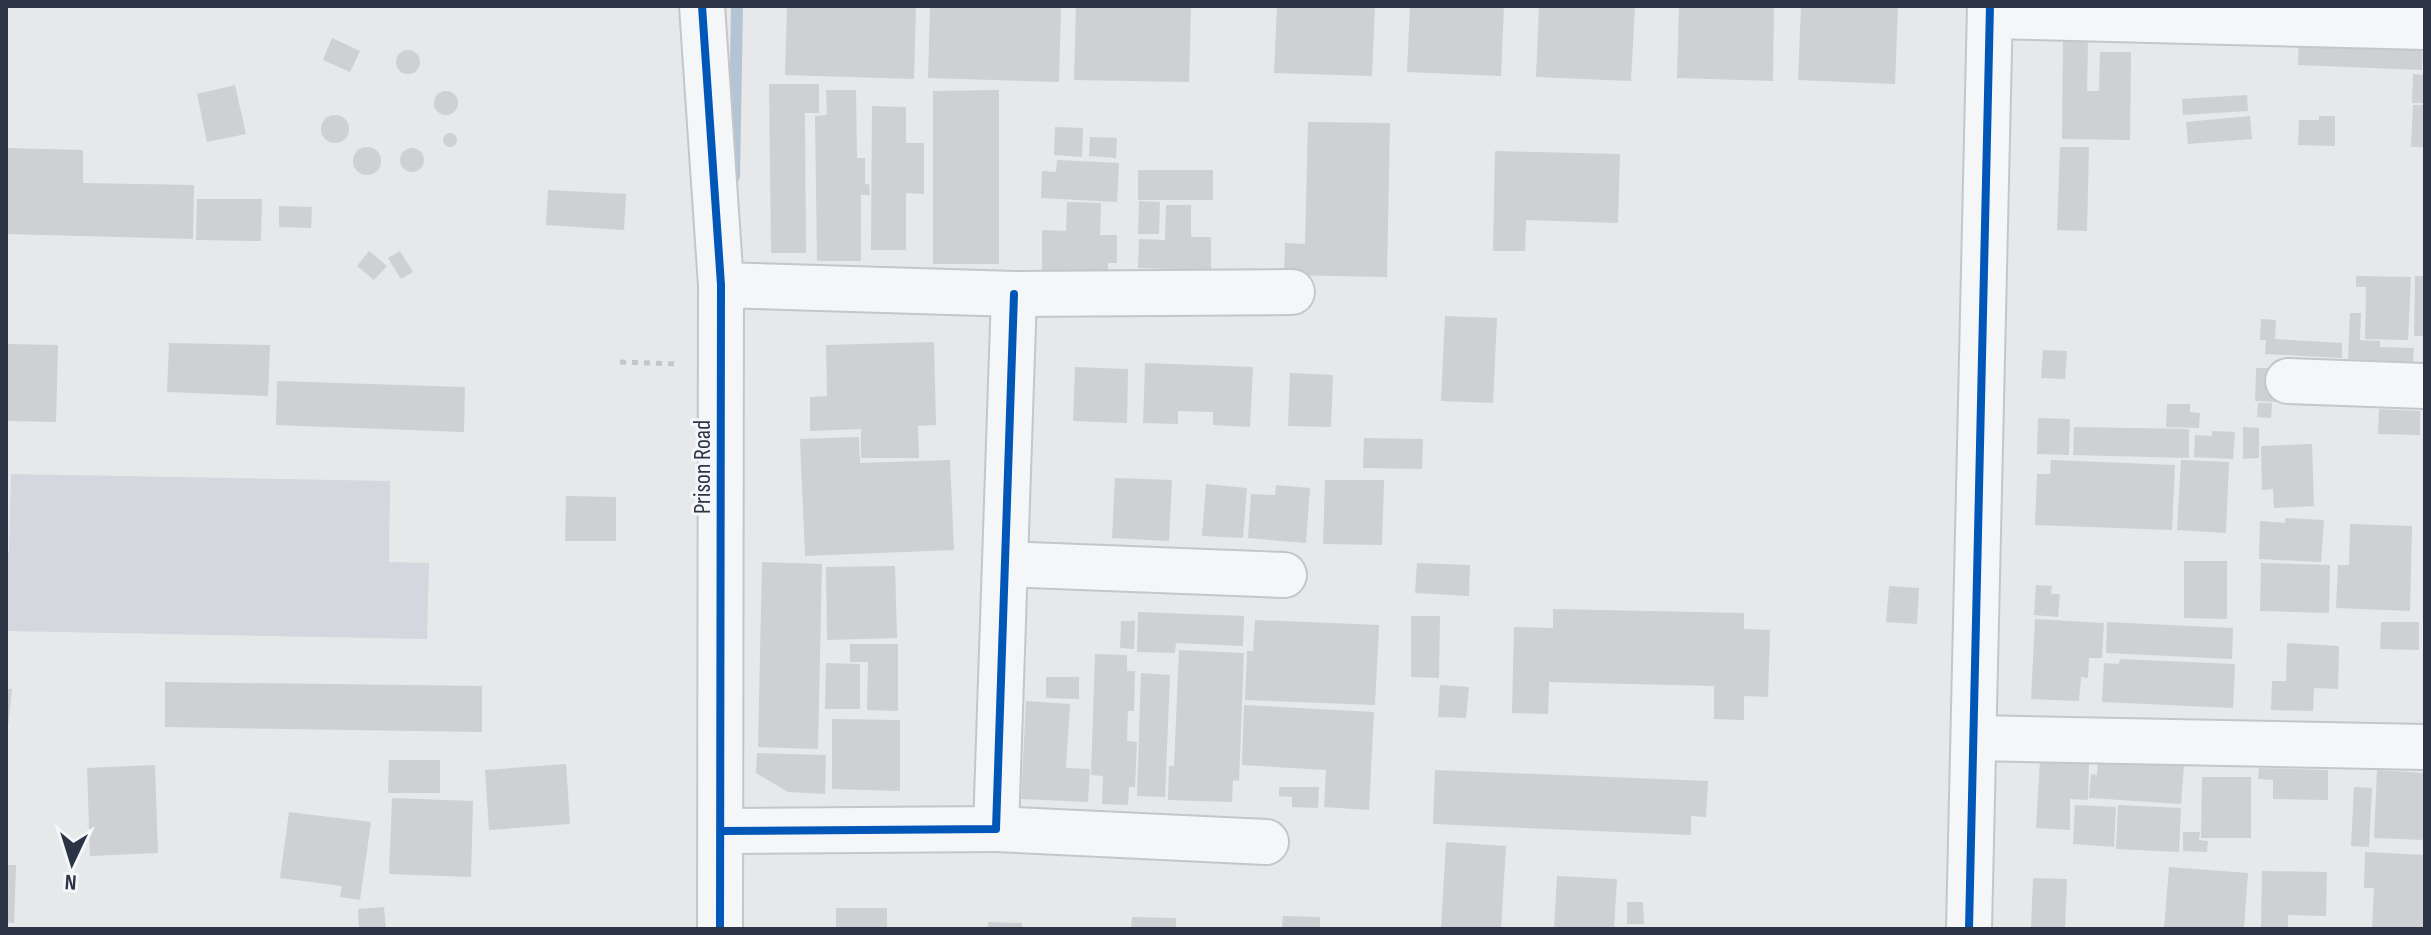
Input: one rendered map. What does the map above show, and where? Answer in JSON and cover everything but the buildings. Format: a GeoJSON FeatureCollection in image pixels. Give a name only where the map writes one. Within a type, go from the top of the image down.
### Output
{"type":"FeatureCollection","features":[{"type":"Feature","properties":{"kind":"street","name":"Prison Road"},"geometry":{"type":"LineString","coordinates":[[702,6],[721,285],[720,929]]}},
{"type":"Feature","properties":{"kind":"street"},"geometry":{"type":"LineString","coordinates":[[1969,929],[1990,11],[2425,27]]}},
{"type":"Feature","properties":{"kind":"street"},"geometry":{"type":"LineString","coordinates":[[721,285],[1014,294],[1292,292]]}},
{"type":"Feature","properties":{"kind":"street"},"geometry":{"type":"LineString","coordinates":[[996,829],[1014,294]]}},
{"type":"Feature","properties":{"kind":"street"},"geometry":{"type":"LineString","coordinates":[[2288,381],[2425,386]]}},
{"type":"Feature","properties":{"kind":"street"},"geometry":{"type":"LineString","coordinates":[[1006,564],[1284,575]]}},
{"type":"Feature","properties":{"kind":"street"},"geometry":{"type":"LineString","coordinates":[[1974,738],[2425,747]]}},
{"type":"Feature","properties":{"kind":"street"},"geometry":{"type":"LineString","coordinates":[[721,831],[996,829],[1266,842]]}},
{"type":"Feature","properties":{"kind":"path"},"geometry":{"type":"LineString","coordinates":[[620,362],[722,365]]}},
{"type":"Feature","properties":{"kind":"shaded area"},"geometry":{"type":"Polygon","coordinates":[[[11,474],[390,481],[389,562],[429,563],[427,639],[6,631],[6,554],[9,553],[11,474]]]}},
{"type":"Feature","properties":{"kind":"waterway"},"geometry":{"type":"LineString","coordinates":[[734,177],[737,6]]}},
{"type":"Feature","properties":{"kind":"cycle path"},"geometry":{"type":"LineString","coordinates":[[702,6],[721,285],[720,929]]}},
{"type":"Feature","properties":{"kind":"cycle path"},"geometry":{"type":"LineString","coordinates":[[1969,929],[1990,6]]}},
{"type":"Feature","properties":{"kind":"cycle path"},"geometry":{"type":"LineString","coordinates":[[721,831],[996,829],[1014,294]]}}]}
